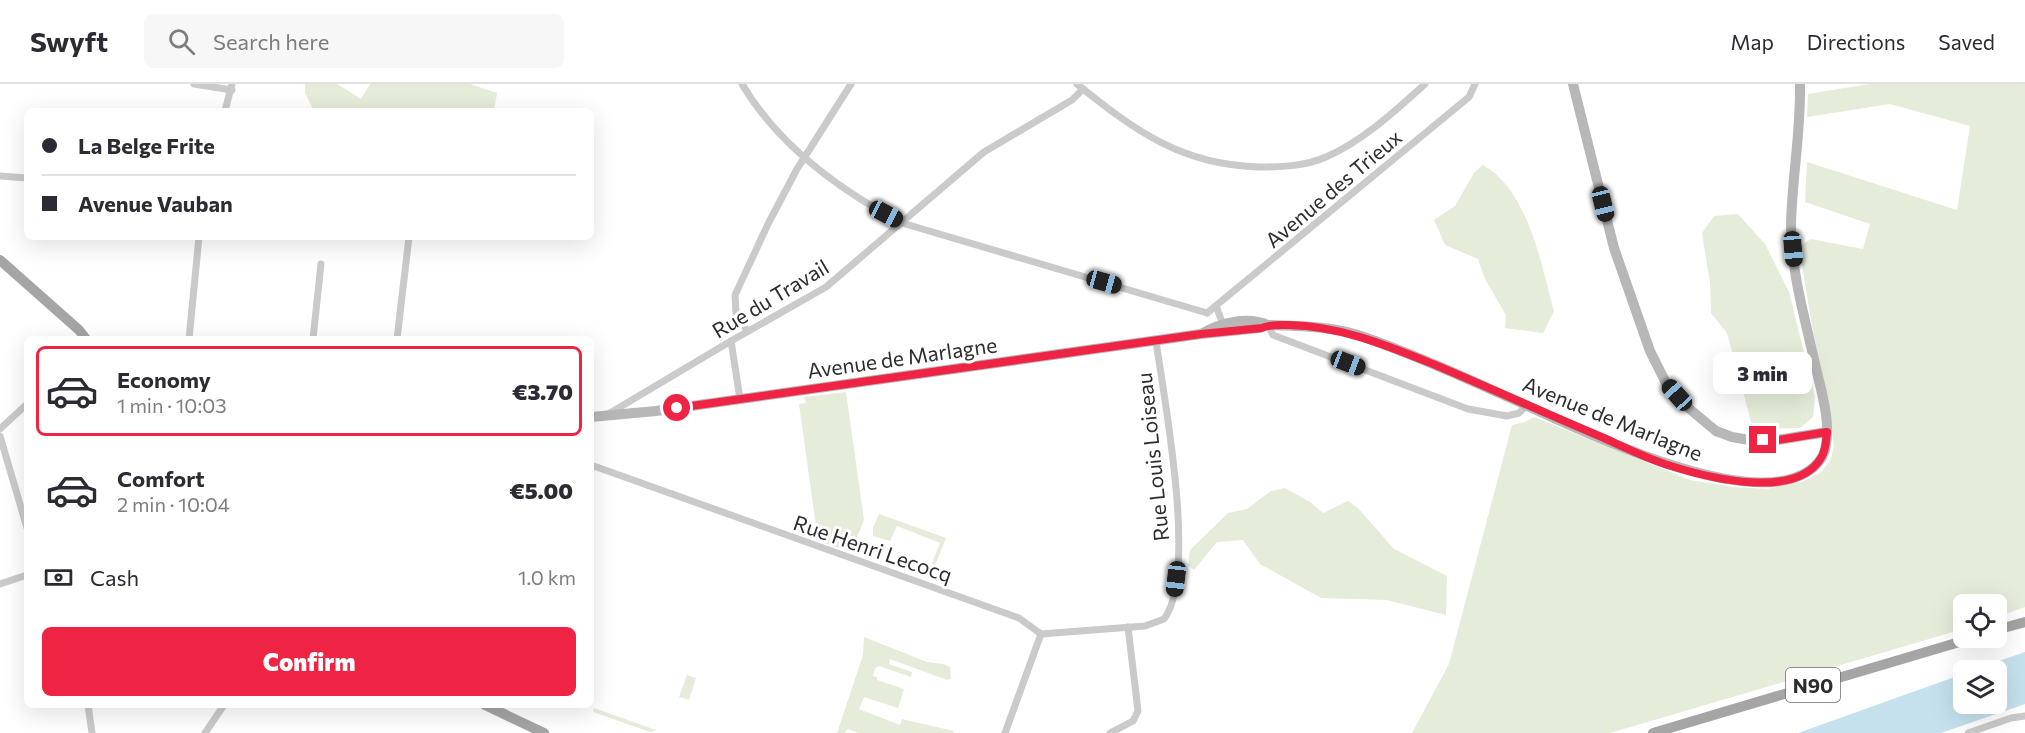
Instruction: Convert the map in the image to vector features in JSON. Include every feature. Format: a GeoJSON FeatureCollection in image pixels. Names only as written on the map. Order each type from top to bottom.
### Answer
{"type":"FeatureCollection","features":[{"type":"Feature","properties":{"kind":"main road"},"geometry":{"type":"LineString","coordinates":[[1573,84],[1614,248],[1650,351],[1668,385],[1686,406],[1716,431],[1732,437],[1749,440],[1778,440],[1827,432]]}},
{"type":"Feature","properties":{"kind":"main road","name":"Avenue de Marlagne"},"geometry":{"type":"LineString","coordinates":[[1212,331],[1230,322],[1261,322],[1268,325],[1316,327],[1360,336],[1451,371],[1668,465],[1736,481],[1776,482],[1804,474],[1822,458],[1827,432],[1825,408],[1795,271],[1791,227],[1800,84]]}},
{"type":"Feature","properties":{"kind":"main road"},"geometry":{"type":"LineString","coordinates":[[0,260],[83,335]]}},
{"type":"Feature","properties":{"kind":"main road","name":"Avenue de Marlagne"},"geometry":{"type":"LineString","coordinates":[[594,417],[656,411],[1156,341],[1212,331],[1262,328],[1268,325]]}},
{"type":"Feature","properties":{"kind":"main road"},"geometry":{"type":"LineString","coordinates":[[2007,627],[2025,622]]}},
{"type":"Feature","properties":{"kind":"main road","name":"N90"},"geometry":{"type":"LineString","coordinates":[[1653,733],[1953,644]]}},
{"type":"Feature","properties":{"kind":"main road"},"geometry":{"type":"LineString","coordinates":[[491,708],[544,733]]}},
{"type":"Feature","properties":{"kind":"street"},"geometry":{"type":"LineString","coordinates":[[194,84],[232,87],[226,108]]}},
{"type":"Feature","properties":{"kind":"street"},"geometry":{"type":"LineString","coordinates":[[742,84],[751,99],[777,130],[805,156],[831,178],[871,206],[902,223],[1207,313],[1212,331]]}},
{"type":"Feature","properties":{"kind":"street"},"geometry":{"type":"LineString","coordinates":[[747,332],[736,312],[735,295],[768,224],[805,156],[851,84]]}},
{"type":"Feature","properties":{"kind":"street"},"geometry":{"type":"LineString","coordinates":[[1080,86],[1140,132],[1173,149],[1200,159],[1245,166],[1274,167],[1310,162],[1352,144],[1425,84]]}},
{"type":"Feature","properties":{"kind":"street","name":"Avenue des Trieux"},"geometry":{"type":"LineString","coordinates":[[1207,313],[1468,97],[1475,84]]}},
{"type":"Feature","properties":{"kind":"street","name":"Rue du Travail"},"geometry":{"type":"LineString","coordinates":[[607,415],[731,340],[826,287],[984,153],[1072,100],[1080,86]]}},
{"type":"Feature","properties":{"kind":"street"},"geometry":{"type":"LineString","coordinates":[[0,176],[24,178]]}},
{"type":"Feature","properties":{"kind":"street"},"geometry":{"type":"LineString","coordinates":[[189,336],[199,240]]}},
{"type":"Feature","properties":{"kind":"street"},"geometry":{"type":"LineString","coordinates":[[397,336],[409,240]]}},
{"type":"Feature","properties":{"kind":"street"},"geometry":{"type":"LineString","coordinates":[[313,336],[321,264]]}},
{"type":"Feature","properties":{"kind":"street"},"geometry":{"type":"LineString","coordinates":[[1216,306],[1222,325]]}},
{"type":"Feature","properties":{"kind":"street"},"geometry":{"type":"LineString","coordinates":[[1268,325],[1273,335],[1468,409],[1507,416],[1519,413],[1527,405]]}},
{"type":"Feature","properties":{"kind":"street"},"geometry":{"type":"LineString","coordinates":[[731,340],[741,399]]}},
{"type":"Feature","properties":{"kind":"street","name":"Rue Louis Loiseau"},"geometry":{"type":"LineString","coordinates":[[1128,627],[1145,626],[1164,619],[1173,601],[1179,542],[1177,502],[1156,341]]}},
{"type":"Feature","properties":{"kind":"street"},"geometry":{"type":"LineString","coordinates":[[0,429],[24,407]]}},
{"type":"Feature","properties":{"kind":"street"},"geometry":{"type":"LineString","coordinates":[[0,436],[24,518]]}},
{"type":"Feature","properties":{"kind":"street","name":"Rue Henri Lecocq"},"geometry":{"type":"LineString","coordinates":[[594,466],[980,603],[1019,618],[1041,634]]}},
{"type":"Feature","properties":{"kind":"street"},"geometry":{"type":"LineString","coordinates":[[0,584],[24,576]]}},
{"type":"Feature","properties":{"kind":"street"},"geometry":{"type":"LineString","coordinates":[[1005,733],[1041,634],[1128,627],[1138,711],[1133,721],[1110,733]]}},
{"type":"Feature","properties":{"kind":"street"},"geometry":{"type":"LineString","coordinates":[[88,708],[92,733]]}},
{"type":"Feature","properties":{"kind":"street"},"geometry":{"type":"LineString","coordinates":[[205,733],[222,708]]}},
{"type":"Feature","properties":{"kind":"street"},"geometry":{"type":"LineString","coordinates":[[1968,733],[2011,718],[2025,716]]}},
{"type":"Feature","properties":{"kind":"green space"},"geometry":{"type":"Polygon","coordinates":[[[305,84],[337,84],[361,99],[370,84],[470,84],[497,93],[494,108],[312,108],[305,93],[305,84]]]}},
{"type":"Feature","properties":{"kind":"green space"},"geometry":{"type":"Polygon","coordinates":[[[1869,84],[2025,84],[2025,607],[2007,613],[2007,594],[1953,594],[1953,632],[1610,733],[1412,733],[1449,664],[1512,425],[1534,417],[1690,480],[1734,487],[1767,489],[1801,482],[1820,473],[1830,461],[1834,447],[1830,411],[1812,326],[1799,247],[1811,239],[1863,249],[1870,224],[1805,202],[1807,162],[1957,210],[1970,126],[1890,104],[1807,117],[1808,94],[1869,84]]]}},
{"type":"Feature","properties":{"kind":"green space"},"geometry":{"type":"Polygon","coordinates":[[[1483,165],[1499,177],[1512,192],[1531,230],[1554,311],[1543,333],[1505,328],[1506,315],[1485,279],[1478,259],[1445,245],[1434,220],[1455,206],[1474,173],[1483,165]]]}},
{"type":"Feature","properties":{"kind":"green space"},"geometry":{"type":"Polygon","coordinates":[[[1738,214],[1765,244],[1789,292],[1815,397],[1813,417],[1800,428],[1753,429],[1727,333],[1711,313],[1710,283],[1702,233],[1714,216],[1738,214]]]}},
{"type":"Feature","properties":{"kind":"green space"},"geometry":{"type":"Polygon","coordinates":[[[846,392],[864,520],[851,552],[818,541],[799,404],[806,403],[804,397],[846,392]]]}},
{"type":"Feature","properties":{"kind":"green space"},"geometry":{"type":"Polygon","coordinates":[[[1285,488],[1310,502],[1323,513],[1348,501],[1358,508],[1394,549],[1447,576],[1446,615],[1387,600],[1321,598],[1260,564],[1243,540],[1217,542],[1194,570],[1188,565],[1190,550],[1228,513],[1247,509],[1271,491],[1285,488]]]}},
{"type":"Feature","properties":{"kind":"green space"},"geometry":{"type":"Polygon","coordinates":[[[879,514],[946,538],[934,568],[932,563],[940,543],[897,526],[890,541],[873,536],[873,528],[879,514]]]}},
{"type":"Feature","properties":{"kind":"green space"},"geometry":{"type":"Polygon","coordinates":[[[864,637],[927,662],[950,667],[951,679],[947,680],[890,659],[889,664],[912,672],[911,677],[879,666],[875,668],[873,676],[877,677],[877,680],[904,689],[898,708],[864,697],[859,709],[900,725],[902,719],[954,731],[953,733],[859,733],[847,729],[845,733],[837,733],[863,655],[864,637]]]}},
{"type":"Feature","properties":{"kind":"green space"},"geometry":{"type":"Polygon","coordinates":[[[687,675],[696,678],[689,700],[679,697],[687,675]]]}},
{"type":"Feature","properties":{"kind":"green space"},"geometry":{"type":"Polygon","coordinates":[[[594,708],[656,730],[650,732],[593,712],[594,708]]]}},
{"type":"Feature","properties":{"kind":"water"},"geometry":{"type":"Polygon","coordinates":[[[2025,652],[2025,704],[2007,710],[2007,660],[2002,660],[2025,652]]]}},
{"type":"Feature","properties":{"kind":"water"},"geometry":{"type":"Polygon","coordinates":[[[1953,678],[1953,714],[1996,714],[1941,733],[1798,733],[1953,678]]]}},
{"type":"Feature","properties":{"kind":"route"},"geometry":{"type":"LineString","coordinates":[[677,408],[1201,334],[1262,328],[1268,325],[1316,327],[1374,340],[1668,465],[1715,477],[1758,482],[1792,479],[1810,470],[1822,458],[1827,432],[1778,440],[1763,440]]}}]}
